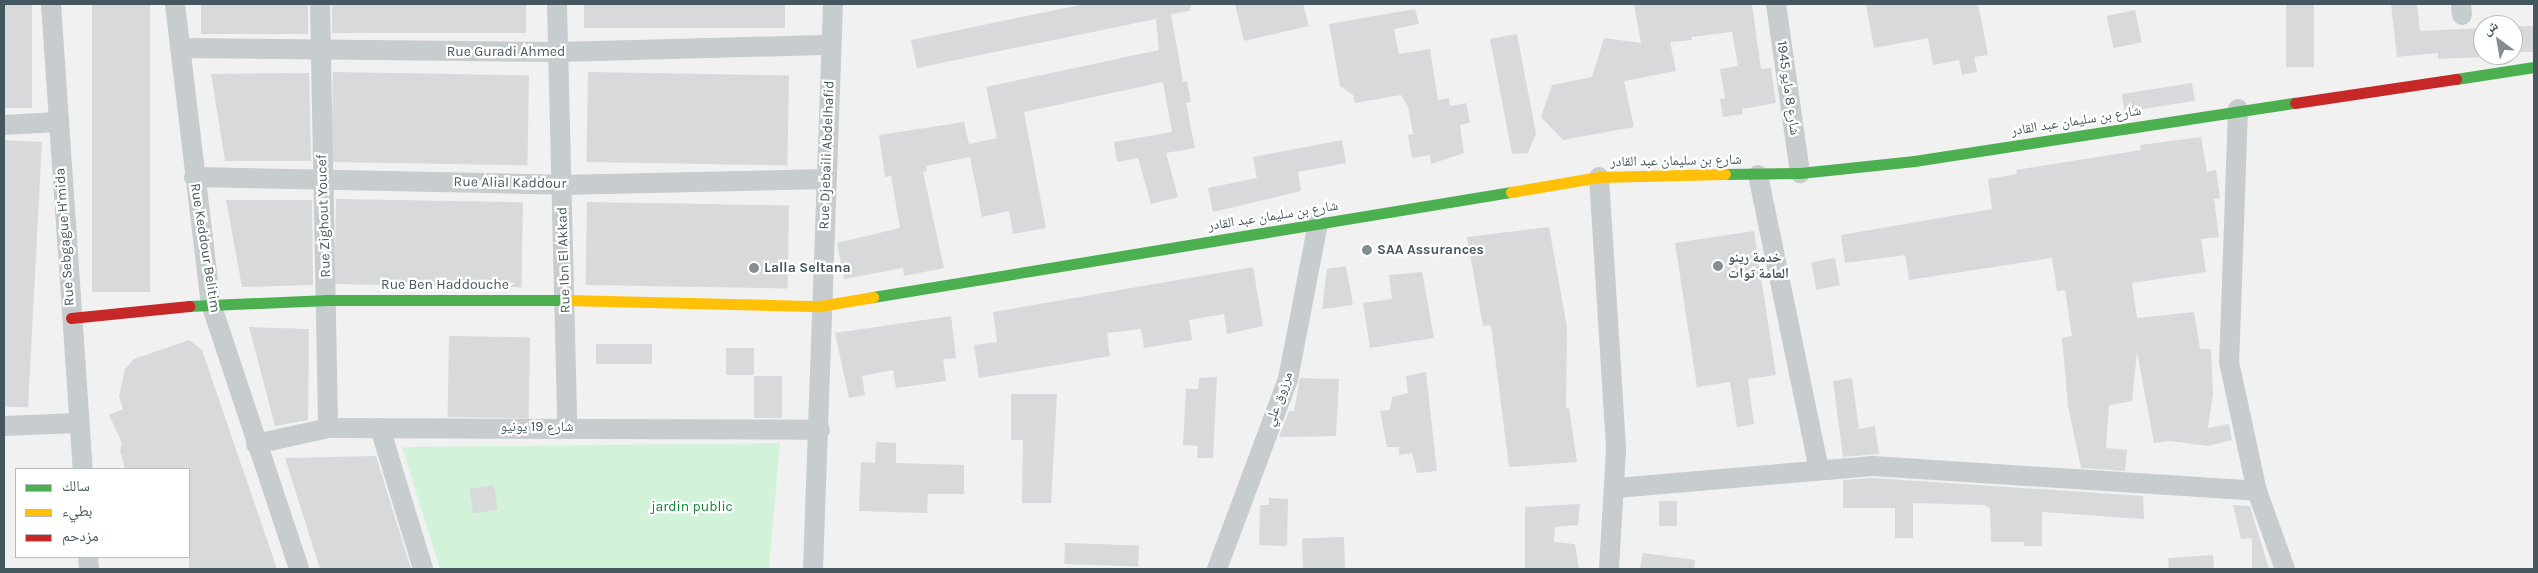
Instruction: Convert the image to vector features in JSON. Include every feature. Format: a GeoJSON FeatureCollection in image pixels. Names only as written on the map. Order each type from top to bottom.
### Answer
{"type":"FeatureCollection","features":[{"type":"Feature","properties":{"kind":"street","name":"Rue Sebgague H'mida"},"geometry":{"type":"LineString","coordinates":[[51,4],[57,122],[78,423],[83,468]]}},
{"type":"Feature","properties":{"kind":"street","name":"Rue Keddour Belitim"},"geometry":{"type":"LineString","coordinates":[[175,4],[194,177],[211,304],[299,569]]}},
{"type":"Feature","properties":{"kind":"street","name":"Rue Zighout Youcef"},"geometry":{"type":"LineString","coordinates":[[320,4],[321,179],[328,300],[328,428]]}},
{"type":"Feature","properties":{"kind":"street","name":"Rue Ibn El Akkad"},"geometry":{"type":"LineString","coordinates":[[556,4],[566,300],[567,427]]}},
{"type":"Feature","properties":{"kind":"street","name":"Rue Djebaili Abdelhafid"},"geometry":{"type":"LineString","coordinates":[[814,569],[820,430],[820,306],[834,4]]}},
{"type":"Feature","properties":{"kind":"street","name":"شارع 8 مايو 1945"},"geometry":{"type":"LineString","coordinates":[[1776,4],[1800,173]]}},
{"type":"Feature","properties":{"kind":"street","name":"Rue Guradi Ahmed"},"geometry":{"type":"LineString","coordinates":[[180,48],[320,51],[558,52],[832,45]]}},
{"type":"Feature","properties":{"kind":"street","name":"شارع بن سليمان عبد القادر"},"geometry":{"type":"LineString","coordinates":[[820,306],[1599,177],[1800,173],[2051,141],[2238,109],[2534,67]]}},
{"type":"Feature","properties":{"kind":"street"},"geometry":{"type":"LineString","coordinates":[[2238,109],[2229,362],[2257,490],[2285,569]]}},
{"type":"Feature","properties":{"kind":"street"},"geometry":{"type":"LineString","coordinates":[[4,125],[57,122]]}},
{"type":"Feature","properties":{"kind":"street"},"geometry":{"type":"LineString","coordinates":[[1758,174],[1819,470]]}},
{"type":"Feature","properties":{"kind":"street","name":"Rue Alial Kaddour"},"geometry":{"type":"LineString","coordinates":[[194,177],[561,185],[826,180]]}},
{"type":"Feature","properties":{"kind":"street"},"geometry":{"type":"LineString","coordinates":[[1599,177],[1616,488],[1608,569]]}},
{"type":"Feature","properties":{"kind":"street","name":"مرزوق علي"},"geometry":{"type":"LineString","coordinates":[[1217,569],[1288,379],[1318,223]]}},
{"type":"Feature","properties":{"kind":"street","name":"Rue Ben Haddouche"},"geometry":{"type":"LineString","coordinates":[[71,318],[211,304],[328,300],[566,300],[820,306]]}},
{"type":"Feature","properties":{"kind":"street"},"geometry":{"type":"LineString","coordinates":[[4,426],[78,423]]}},
{"type":"Feature","properties":{"kind":"street","name":"شارع 19 يونيو"},"geometry":{"type":"LineString","coordinates":[[256,444],[328,428],[567,427],[820,430]]}},
{"type":"Feature","properties":{"kind":"street"},"geometry":{"type":"LineString","coordinates":[[380,428],[423,569]]}},
{"type":"Feature","properties":{"kind":"street"},"geometry":{"type":"LineString","coordinates":[[1616,488],[1819,470],[1923,468],[2257,490]]}},
{"type":"Feature","properties":{"kind":"green space","name":"jardin public"},"geometry":{"type":"Polygon","coordinates":[[[780,443],[769,569],[440,569],[402,447],[780,443]]]}},
{"type":"Feature","properties":{"kind":"building"},"geometry":{"type":"Polygon","coordinates":[[[4,4],[32,4],[32,108],[4,108],[4,4]]]}},
{"type":"Feature","properties":{"kind":"building"},"geometry":{"type":"Polygon","coordinates":[[[92,4],[150,4],[150,292],[92,292],[92,4]]]}},
{"type":"Feature","properties":{"kind":"building"},"geometry":{"type":"Polygon","coordinates":[[[201,4],[308,4],[308,34],[201,34],[201,4]]]}},
{"type":"Feature","properties":{"kind":"building"},"geometry":{"type":"Polygon","coordinates":[[[332,4],[526,4],[526,33],[332,33],[332,4]]]}},
{"type":"Feature","properties":{"kind":"building"},"geometry":{"type":"Polygon","coordinates":[[[584,4],[785,4],[785,28],[584,28],[584,4]]]}},
{"type":"Feature","properties":{"kind":"building"},"geometry":{"type":"Polygon","coordinates":[[[1084,4],[1192,4],[1189,11],[1171,14],[1183,82],[1187,81],[1191,102],[1186,103],[1195,148],[1166,153],[1178,197],[1151,204],[1138,158],[1117,162],[1114,142],[1172,132],[1163,82],[1024,112],[1046,228],[1013,234],[1009,211],[982,217],[970,157],[926,166],[927,171],[923,172],[944,268],[904,276],[903,268],[844,279],[837,243],[900,228],[891,176],[885,177],[879,135],[964,122],[969,144],[997,138],[986,87],[1159,50],[1156,19],[917,68],[911,40],[1084,4]]]}},
{"type":"Feature","properties":{"kind":"building"},"geometry":{"type":"Polygon","coordinates":[[[1235,4],[1303,4],[1309,26],[1244,41],[1235,4]]]}},
{"type":"Feature","properties":{"kind":"building"},"geometry":{"type":"Polygon","coordinates":[[[1634,4],[1752,4],[1761,69],[1771,68],[1776,103],[1742,109],[1743,114],[1723,117],[1720,99],[1725,98],[1720,69],[1738,66],[1732,32],[1691,37],[1692,40],[1670,42],[1676,71],[1624,81],[1634,127],[1563,140],[1541,117],[1552,85],[1592,77],[1604,38],[1641,43],[1634,4]]]}},
{"type":"Feature","properties":{"kind":"building"},"geometry":{"type":"Polygon","coordinates":[[[1866,4],[1978,4],[1988,55],[1974,57],[1977,72],[1962,75],[1959,60],[1933,65],[1928,38],[1874,48],[1866,4]]]}},
{"type":"Feature","properties":{"kind":"building"},"geometry":{"type":"Polygon","coordinates":[[[2286,4],[2314,4],[2314,67],[2286,67],[2286,4]]]}},
{"type":"Feature","properties":{"kind":"building"},"geometry":{"type":"Polygon","coordinates":[[[2391,4],[2417,4],[2420,31],[2473,28],[2473,57],[2438,59],[2438,53],[2397,57],[2391,4]]]}},
{"type":"Feature","properties":{"kind":"building"},"geometry":{"type":"Polygon","coordinates":[[[1415,9],[1419,24],[1394,29],[1399,54],[1430,49],[1438,100],[1449,98],[1450,106],[1466,103],[1470,123],[1460,125],[1464,153],[1431,164],[1430,155],[1412,158],[1408,135],[1413,134],[1408,107],[1401,95],[1355,103],[1353,95],[1340,86],[1329,24],[1415,9]]]}},
{"type":"Feature","properties":{"kind":"building"},"geometry":{"type":"Polygon","coordinates":[[[2135,10],[2142,42],[2113,48],[2107,16],[2135,10]]]}},
{"type":"Feature","properties":{"kind":"building"},"geometry":{"type":"Polygon","coordinates":[[[2523,26],[2534,26],[2534,52],[2523,52],[2523,26]]]}},
{"type":"Feature","properties":{"kind":"building"},"geometry":{"type":"Polygon","coordinates":[[[1517,34],[1536,134],[1528,153],[1512,154],[1490,39],[1517,34]]]}},
{"type":"Feature","properties":{"kind":"building"},"geometry":{"type":"Polygon","coordinates":[[[333,72],[529,75],[527,165],[331,162],[333,72]]]}},
{"type":"Feature","properties":{"kind":"building"},"geometry":{"type":"Polygon","coordinates":[[[588,72],[789,76],[787,165],[586,162],[588,72]]]}},
{"type":"Feature","properties":{"kind":"building"},"geometry":{"type":"Polygon","coordinates":[[[309,73],[311,161],[225,161],[211,74],[309,73]]]}},
{"type":"Feature","properties":{"kind":"building"},"geometry":{"type":"Polygon","coordinates":[[[2192,83],[2195,101],[2125,112],[2122,94],[2192,83]]]}},
{"type":"Feature","properties":{"kind":"building"},"geometry":{"type":"Polygon","coordinates":[[[2201,137],[2207,172],[2216,170],[2220,198],[2214,199],[2219,237],[2201,239],[2206,272],[2132,283],[2137,318],[2194,312],[2200,349],[2211,349],[2213,394],[2208,428],[2229,424],[2232,440],[2208,446],[2170,441],[2154,443],[2137,352],[2132,401],[2109,405],[2106,448],[2127,450],[2125,471],[2081,468],[2068,406],[2062,338],[2072,336],[2065,290],[2057,291],[2052,258],[1909,280],[1905,255],[1845,263],[1841,235],[1992,209],[1988,179],[2017,174],[2016,170],[2141,150],[2140,145],[2201,137]]]}},
{"type":"Feature","properties":{"kind":"building"},"geometry":{"type":"Polygon","coordinates":[[[4,140],[42,142],[28,408],[4,406],[4,140]]]}},
{"type":"Feature","properties":{"kind":"building"},"geometry":{"type":"Polygon","coordinates":[[[1342,140],[1346,163],[1298,172],[1301,191],[1213,212],[1208,188],[1257,178],[1253,157],[1342,140]]]}},
{"type":"Feature","properties":{"kind":"building"},"geometry":{"type":"Polygon","coordinates":[[[336,199],[523,202],[521,287],[335,284],[336,199]]]}},
{"type":"Feature","properties":{"kind":"building"},"geometry":{"type":"Polygon","coordinates":[[[226,200],[312,200],[313,285],[242,287],[226,200]]]}},
{"type":"Feature","properties":{"kind":"building"},"geometry":{"type":"Polygon","coordinates":[[[587,202],[789,206],[788,289],[586,285],[587,202]]]}},
{"type":"Feature","properties":{"kind":"building"},"geometry":{"type":"Polygon","coordinates":[[[1549,227],[1567,327],[1566,408],[1569,408],[1577,462],[1509,467],[1491,325],[1483,326],[1467,237],[1549,227]]]}},
{"type":"Feature","properties":{"kind":"building"},"geometry":{"type":"Polygon","coordinates":[[[1754,231],[1776,375],[1748,379],[1754,424],[1737,427],[1730,382],[1697,387],[1675,243],[1754,231]]]}},
{"type":"Feature","properties":{"kind":"building"},"geometry":{"type":"Polygon","coordinates":[[[1835,258],[1840,286],[1816,290],[1811,262],[1835,258]]]}},
{"type":"Feature","properties":{"kind":"building"},"geometry":{"type":"Polygon","coordinates":[[[1346,266],[1353,305],[1322,309],[1327,269],[1346,266]]]}},
{"type":"Feature","properties":{"kind":"building"},"geometry":{"type":"Polygon","coordinates":[[[1253,267],[1263,326],[1227,334],[1224,314],[1189,320],[1192,340],[1144,348],[1141,329],[1107,333],[1110,356],[979,378],[974,345],[997,342],[993,312],[1253,267]]]}},
{"type":"Feature","properties":{"kind":"building"},"geometry":{"type":"Polygon","coordinates":[[[1422,272],[1434,338],[1370,348],[1363,303],[1392,299],[1389,275],[1422,272]]]}},
{"type":"Feature","properties":{"kind":"building"},"geometry":{"type":"Polygon","coordinates":[[[951,316],[956,358],[943,359],[946,381],[896,388],[893,370],[862,376],[865,395],[849,398],[835,333],[951,316]]]}},
{"type":"Feature","properties":{"kind":"building"},"geometry":{"type":"Polygon","coordinates":[[[249,327],[309,329],[308,420],[275,426],[249,327]]]}},
{"type":"Feature","properties":{"kind":"building"},"geometry":{"type":"Polygon","coordinates":[[[449,336],[530,337],[529,418],[448,417],[449,336]]]}},
{"type":"Feature","properties":{"kind":"building"},"geometry":{"type":"Polygon","coordinates":[[[189,340],[202,350],[277,569],[189,568],[190,468],[125,468],[120,451],[122,443],[109,415],[123,409],[119,396],[125,369],[134,359],[189,340]]]}},
{"type":"Feature","properties":{"kind":"building"},"geometry":{"type":"Polygon","coordinates":[[[596,344],[652,344],[652,364],[596,364],[596,344]]]}},
{"type":"Feature","properties":{"kind":"building"},"geometry":{"type":"Polygon","coordinates":[[[726,348],[754,348],[754,375],[726,375],[726,348]]]}},
{"type":"Feature","properties":{"kind":"building"},"geometry":{"type":"Polygon","coordinates":[[[1426,372],[1437,471],[1417,473],[1412,453],[1399,455],[1399,447],[1387,447],[1380,411],[1390,410],[1392,397],[1408,393],[1406,376],[1426,372]]]}},
{"type":"Feature","properties":{"kind":"building"},"geometry":{"type":"Polygon","coordinates":[[[754,376],[782,376],[782,418],[754,418],[754,376]]]}},
{"type":"Feature","properties":{"kind":"building"},"geometry":{"type":"Polygon","coordinates":[[[1217,377],[1213,458],[1197,458],[1198,446],[1183,445],[1186,389],[1198,389],[1199,378],[1217,377]]]}},
{"type":"Feature","properties":{"kind":"building"},"geometry":{"type":"Polygon","coordinates":[[[1300,378],[1339,379],[1336,436],[1279,437],[1289,411],[1294,411],[1300,378]]]}},
{"type":"Feature","properties":{"kind":"building"},"geometry":{"type":"Polygon","coordinates":[[[1852,378],[1859,429],[1875,426],[1879,454],[1843,457],[1833,381],[1852,378]]]}},
{"type":"Feature","properties":{"kind":"building"},"geometry":{"type":"Polygon","coordinates":[[[1011,394],[1057,394],[1051,503],[1022,503],[1023,440],[1011,440],[1011,394]]]}},
{"type":"Feature","properties":{"kind":"building"},"geometry":{"type":"Polygon","coordinates":[[[876,442],[896,443],[896,463],[964,465],[964,494],[928,494],[927,513],[859,511],[861,462],[875,463],[876,442]]]}},
{"type":"Feature","properties":{"kind":"building"},"geometry":{"type":"Polygon","coordinates":[[[376,456],[411,569],[320,569],[285,458],[376,456]]]}},
{"type":"Feature","properties":{"kind":"building"},"geometry":{"type":"Polygon","coordinates":[[[1873,478],[2143,496],[2144,519],[2042,512],[2042,546],[2024,546],[2024,542],[1991,542],[1990,508],[1984,505],[1913,503],[1913,538],[1895,538],[1895,508],[1843,508],[1843,480],[1873,478]]]}},
{"type":"Feature","properties":{"kind":"building"},"geometry":{"type":"Polygon","coordinates":[[[494,485],[498,510],[473,514],[469,489],[494,485]]]}},
{"type":"Feature","properties":{"kind":"building"},"geometry":{"type":"Polygon","coordinates":[[[1269,498],[1288,499],[1287,546],[1259,545],[1260,505],[1269,505],[1269,498]]]}},
{"type":"Feature","properties":{"kind":"building"},"geometry":{"type":"Polygon","coordinates":[[[1659,501],[1677,501],[1677,526],[1659,526],[1659,501]]]}},
{"type":"Feature","properties":{"kind":"building"},"geometry":{"type":"Polygon","coordinates":[[[1580,504],[1578,525],[1555,527],[1554,542],[1575,544],[1579,568],[1525,569],[1525,507],[1580,504]]]}},
{"type":"Feature","properties":{"kind":"building"},"geometry":{"type":"Polygon","coordinates":[[[2233,505],[2250,506],[2269,569],[2252,569],[2252,538],[2241,539],[2233,505]]]}},
{"type":"Feature","properties":{"kind":"building"},"geometry":{"type":"Polygon","coordinates":[[[1344,537],[1345,569],[1303,569],[1302,538],[1344,537]]]}},
{"type":"Feature","properties":{"kind":"building"},"geometry":{"type":"Polygon","coordinates":[[[1065,543],[1139,546],[1138,567],[1064,564],[1065,543]]]}},
{"type":"Feature","properties":{"kind":"building"},"geometry":{"type":"Polygon","coordinates":[[[1643,553],[1695,560],[1694,569],[1640,569],[1643,553]]]}},
{"type":"Feature","properties":{"kind":"building"},"geometry":{"type":"Polygon","coordinates":[[[2213,555],[2214,569],[2169,569],[2168,558],[2213,555]]]}},
{"type":"Feature","properties":{"kind":"traffic: fast"},"geometry":{"type":"LineString","coordinates":[[2456,79],[2534,67]]}},
{"type":"Feature","properties":{"kind":"traffic: fast"},"geometry":{"type":"LineString","coordinates":[[1725,174],[1800,173],[1914,161],[2295,103]]}},
{"type":"Feature","properties":{"kind":"traffic: fast"},"geometry":{"type":"LineString","coordinates":[[873,297],[1511,192]]}},
{"type":"Feature","properties":{"kind":"traffic: fast"},"geometry":{"type":"LineString","coordinates":[[189,306],[328,300],[566,300]]}},
{"type":"Feature","properties":{"kind":"traffic: slow"},"geometry":{"type":"LineString","coordinates":[[1511,192],[1599,177],[1725,174]]}},
{"type":"Feature","properties":{"kind":"traffic: slow"},"geometry":{"type":"LineString","coordinates":[[566,300],[820,306],[873,297]]}},
{"type":"Feature","properties":{"kind":"traffic: jam"},"geometry":{"type":"LineString","coordinates":[[2295,103],[2456,79]]}},
{"type":"Feature","properties":{"kind":"traffic: jam"},"geometry":{"type":"LineString","coordinates":[[71,318],[189,306]]}},
{"type":"Feature","properties":{"kind":"place","name":"SAA Assurances"},"geometry":{"type":"Point","coordinates":[1367,250]}},
{"type":"Feature","properties":{"kind":"place","name":"خدمة رينو العامة توات"},"geometry":{"type":"Point","coordinates":[1718,266]}},
{"type":"Feature","properties":{"kind":"place","name":"Lalla Seltana"},"geometry":{"type":"Point","coordinates":[754,268]}}]}
